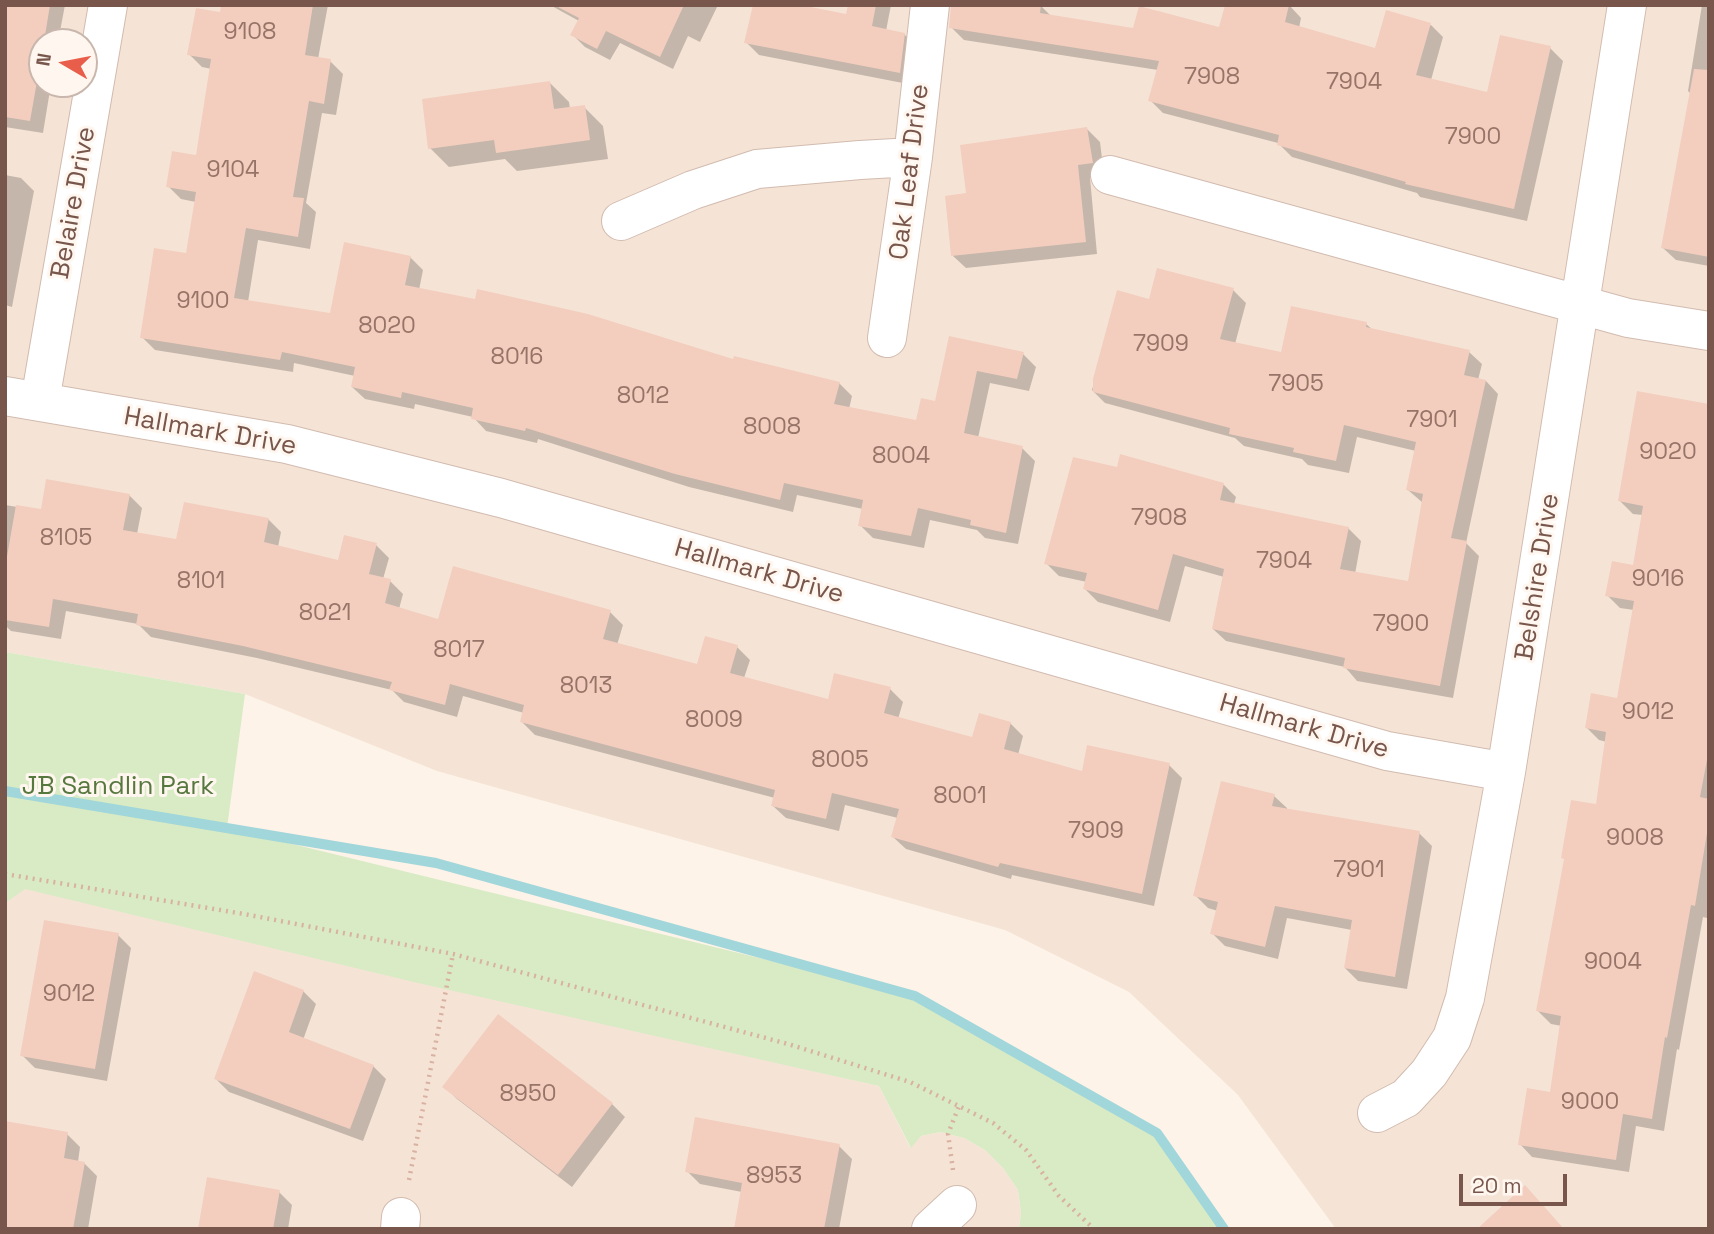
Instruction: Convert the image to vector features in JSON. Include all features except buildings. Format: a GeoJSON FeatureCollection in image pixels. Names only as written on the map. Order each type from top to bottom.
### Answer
{"type":"FeatureCollection","features":[{"type":"Feature","properties":{"kind":"street","name":"Belaire Drive"},"geometry":{"type":"LineString","coordinates":[[23,399],[108,5]]}},
{"type":"Feature","properties":{"kind":"street","name":"Oak Leaf Drive"},"geometry":{"type":"LineString","coordinates":[[887,338],[913,158],[930,5]]}},
{"type":"Feature","properties":{"kind":"street","name":"Belshire Drive"},"geometry":{"type":"LineString","coordinates":[[1377,1113],[1406,1098],[1429,1073],[1452,1038],[1465,998],[1506,772],[1627,5]]}},
{"type":"Feature","properties":{"kind":"street"},"geometry":{"type":"LineString","coordinates":[[621,221],[693,190],[757,169],[913,158]]}},
{"type":"Feature","properties":{"kind":"street"},"geometry":{"type":"LineString","coordinates":[[1110,175],[1628,318],[1709,331]]}},
{"type":"Feature","properties":{"kind":"street","name":"Hallmark Drive"},"geometry":{"type":"LineString","coordinates":[[23,399],[287,444],[501,498],[1387,751],[1506,772]]}},
{"type":"Feature","properties":{"kind":"path"},"geometry":{"type":"LineString","coordinates":[[5,874],[244,914],[453,954],[788,1044],[910,1082],[993,1123],[1026,1150],[1059,1196],[1094,1229]]}},
{"type":"Feature","properties":{"kind":"path"},"geometry":{"type":"LineString","coordinates":[[400,1223],[453,954]]}},
{"type":"Feature","properties":{"kind":"path"},"geometry":{"type":"LineString","coordinates":[[944,1217],[948,1134],[959,1106]]}},
{"type":"Feature","properties":{"kind":"shaded area"},"geometry":{"type":"Polygon","coordinates":[[[5,5],[1709,5],[1709,1229],[1336,1229],[1238,1095],[1129,992],[1005,930],[437,771],[245,694],[5,652],[5,5]]]}},
{"type":"Feature","properties":{"kind":"shaded area"},"geometry":{"type":"Polygon","coordinates":[[[24,887],[879,1086],[910,1147],[921,1136],[940,1132],[964,1138],[985,1150],[1003,1168],[1018,1190],[1021,1213],[1019,1229],[5,1229],[5,901],[24,887]]]}},
{"type":"Feature","properties":{"kind":"green space","name":"JB Sandlin Park"},"geometry":{"type":"Polygon","coordinates":[[[5,652],[245,694],[227,828],[915,996],[1157,1133],[1225,1229],[1019,1229],[1021,1213],[1018,1190],[1003,1168],[985,1150],[964,1138],[940,1132],[921,1136],[911,1148],[879,1086],[418,983],[25,889],[5,903],[5,652]]]}},
{"type":"Feature","properties":{"kind":"waterway"},"geometry":{"type":"LineString","coordinates":[[5,791],[436,863],[915,996],[1157,1133],[1224,1229]]}}]}
